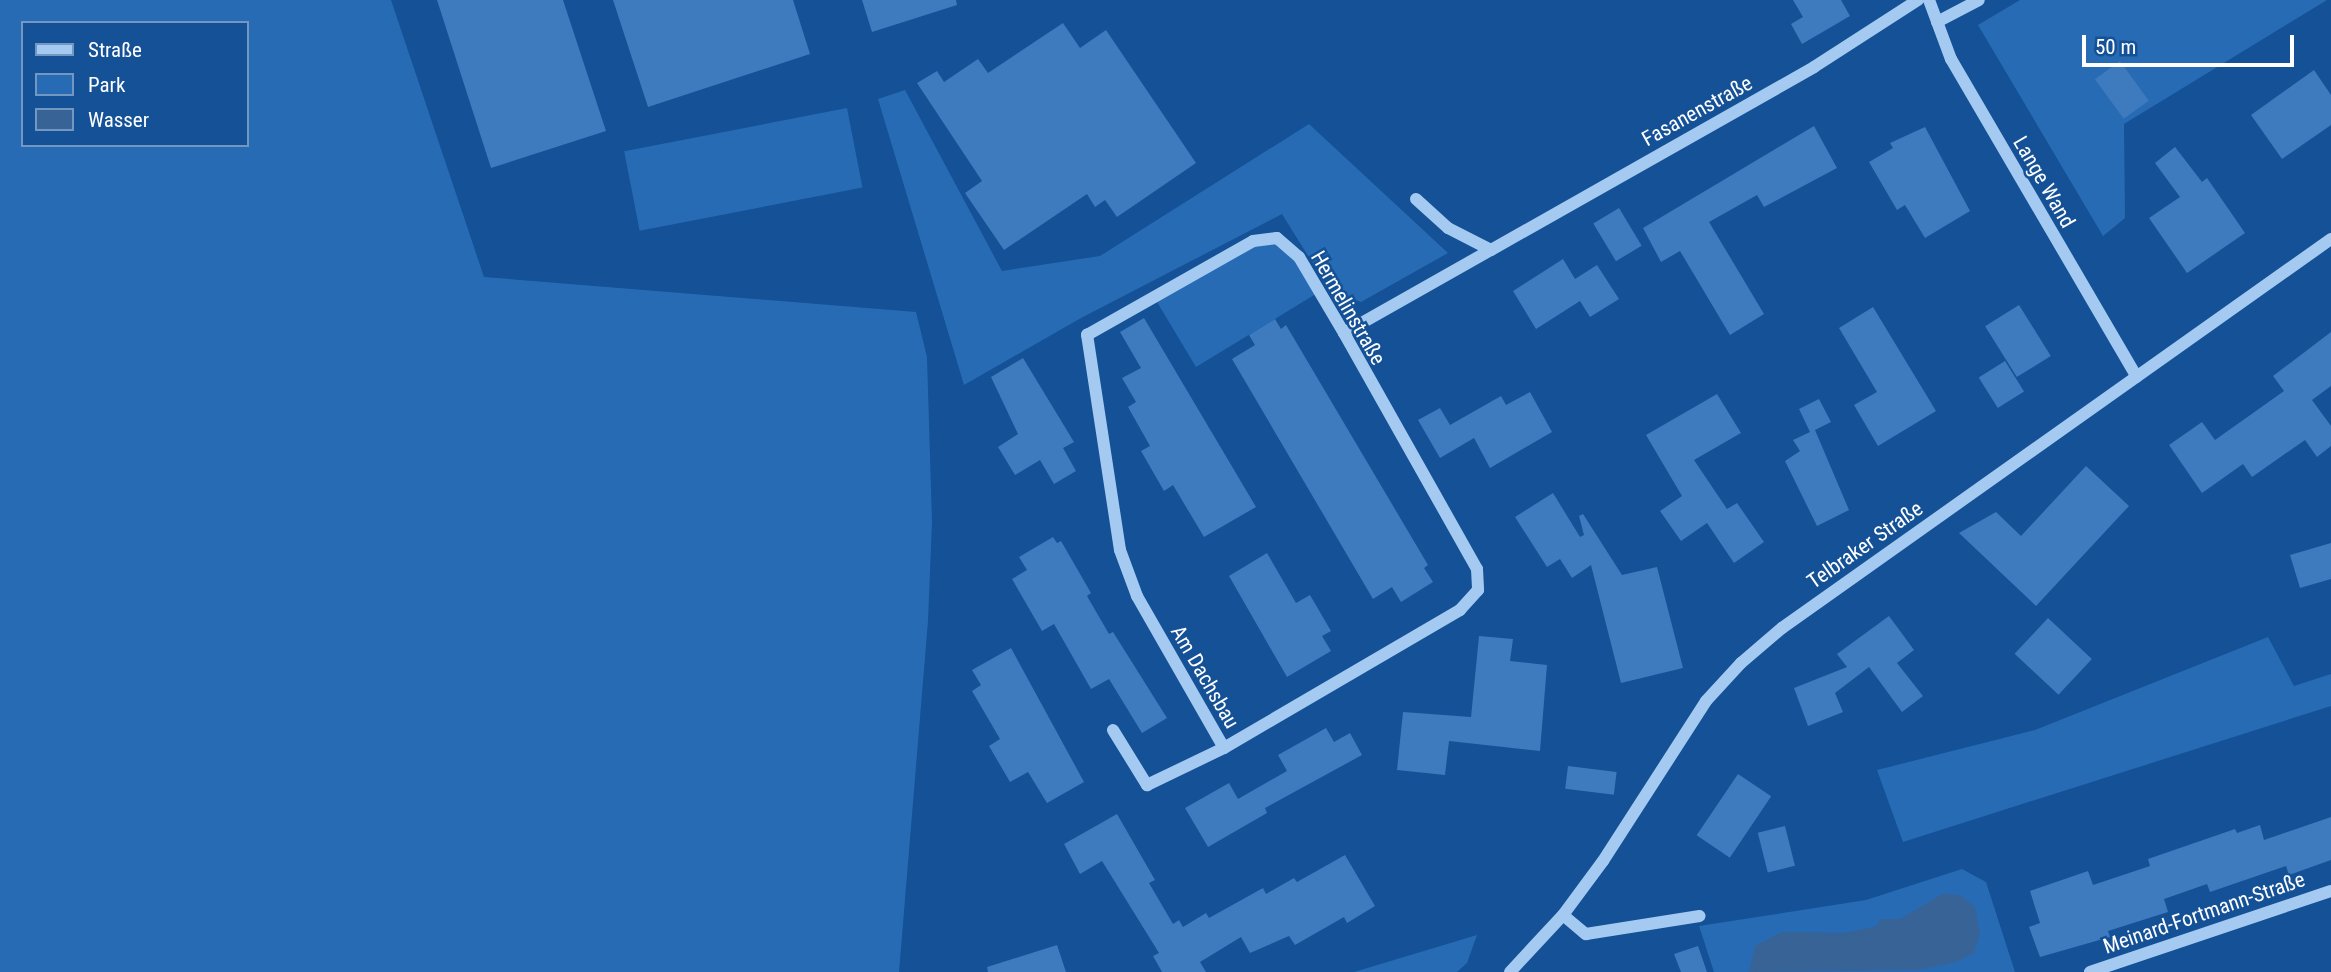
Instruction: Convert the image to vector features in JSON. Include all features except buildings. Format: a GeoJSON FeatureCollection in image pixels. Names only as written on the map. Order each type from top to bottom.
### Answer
{"type":"FeatureCollection","features":[{"type":"Feature","properties":{"kind":"street","name":"Fasanenstraße"},"geometry":{"type":"LineString","coordinates":[[1344,333],[1814,67],[1918,0]]}},
{"type":"Feature","properties":{"kind":"street","name":"Lange Wand"},"geometry":{"type":"LineString","coordinates":[[1929,0],[1951,60],[2137,377]]}},
{"type":"Feature","properties":{"kind":"street"},"geometry":{"type":"LineString","coordinates":[[1937,22],[1979,0]]}},
{"type":"Feature","properties":{"kind":"street"},"geometry":{"type":"LineString","coordinates":[[1416,198],[1448,228],[1491,250]]}},
{"type":"Feature","properties":{"kind":"street","name":"Hermelinstraße"},"geometry":{"type":"LineString","coordinates":[[1087,335],[1253,241],[1277,238],[1299,257],[1344,333],[1476,569],[1478,590]]}},
{"type":"Feature","properties":{"kind":"street","name":"Telbraker Straße"},"geometry":{"type":"LineString","coordinates":[[1510,972],[1563,915],[1603,861],[1706,701],[1741,663],[1782,628],[2331,239]]}},
{"type":"Feature","properties":{"kind":"street","name":"Am Dachsbau"},"geometry":{"type":"LineString","coordinates":[[1087,335],[1120,550],[1137,596],[1224,748],[1460,610],[1478,590]]}},
{"type":"Feature","properties":{"kind":"street"},"geometry":{"type":"LineString","coordinates":[[1113,730],[1147,785],[1224,748]]}},
{"type":"Feature","properties":{"kind":"street","name":"Meinard-Fortmann-Straße"},"geometry":{"type":"LineString","coordinates":[[2090,972],[2331,891]]}},
{"type":"Feature","properties":{"kind":"street"},"geometry":{"type":"LineString","coordinates":[[1563,915],[1586,934],[1700,916]]}},
{"type":"Feature","properties":{"kind":"green space"},"geometry":{"type":"Polygon","coordinates":[[[0,0],[391,0],[484,277],[916,312],[927,357],[932,522],[928,621],[899,972],[0,972],[0,0]]]}},
{"type":"Feature","properties":{"kind":"green space"},"geometry":{"type":"Polygon","coordinates":[[[2020,0],[2327,0],[2124,124],[2125,218],[2103,236],[1978,25],[2020,0]]]}},
{"type":"Feature","properties":{"kind":"green space"},"geometry":{"type":"Polygon","coordinates":[[[905,90],[1002,271],[1100,256],[1309,124],[1448,253],[1361,302],[1330,291],[1282,214],[1081,318],[964,385],[878,99],[905,90]]]}},
{"type":"Feature","properties":{"kind":"green space"},"geometry":{"type":"Polygon","coordinates":[[[847,108],[862,188],[640,231],[624,151],[847,108]]]}},
{"type":"Feature","properties":{"kind":"green space"},"geometry":{"type":"Polygon","coordinates":[[[1277,238],[1319,292],[1196,367],[1154,297],[1253,241],[1277,238]]]}},
{"type":"Feature","properties":{"kind":"green space"},"geometry":{"type":"Polygon","coordinates":[[[2268,637],[2294,686],[2331,674],[2331,706],[1903,842],[1877,770],[2035,730],[2268,637]]]}},
{"type":"Feature","properties":{"kind":"green space"},"geometry":{"type":"Polygon","coordinates":[[[1962,869],[1986,882],[2015,972],[1714,972],[1699,926],[1866,900],[1962,869]]]}},
{"type":"Feature","properties":{"kind":"green space"},"geometry":{"type":"Polygon","coordinates":[[[1477,935],[1467,963],[1457,972],[1354,972],[1477,935]]]}},
{"type":"Feature","properties":{"kind":"water"},"geometry":{"type":"Polygon","coordinates":[[[1942,894],[1960,895],[1975,907],[1980,933],[1974,953],[1956,962],[1918,970],[1749,972],[1755,946],[1782,932],[1846,933],[1877,926],[1880,919],[1900,919],[1942,894]]]}}]}
